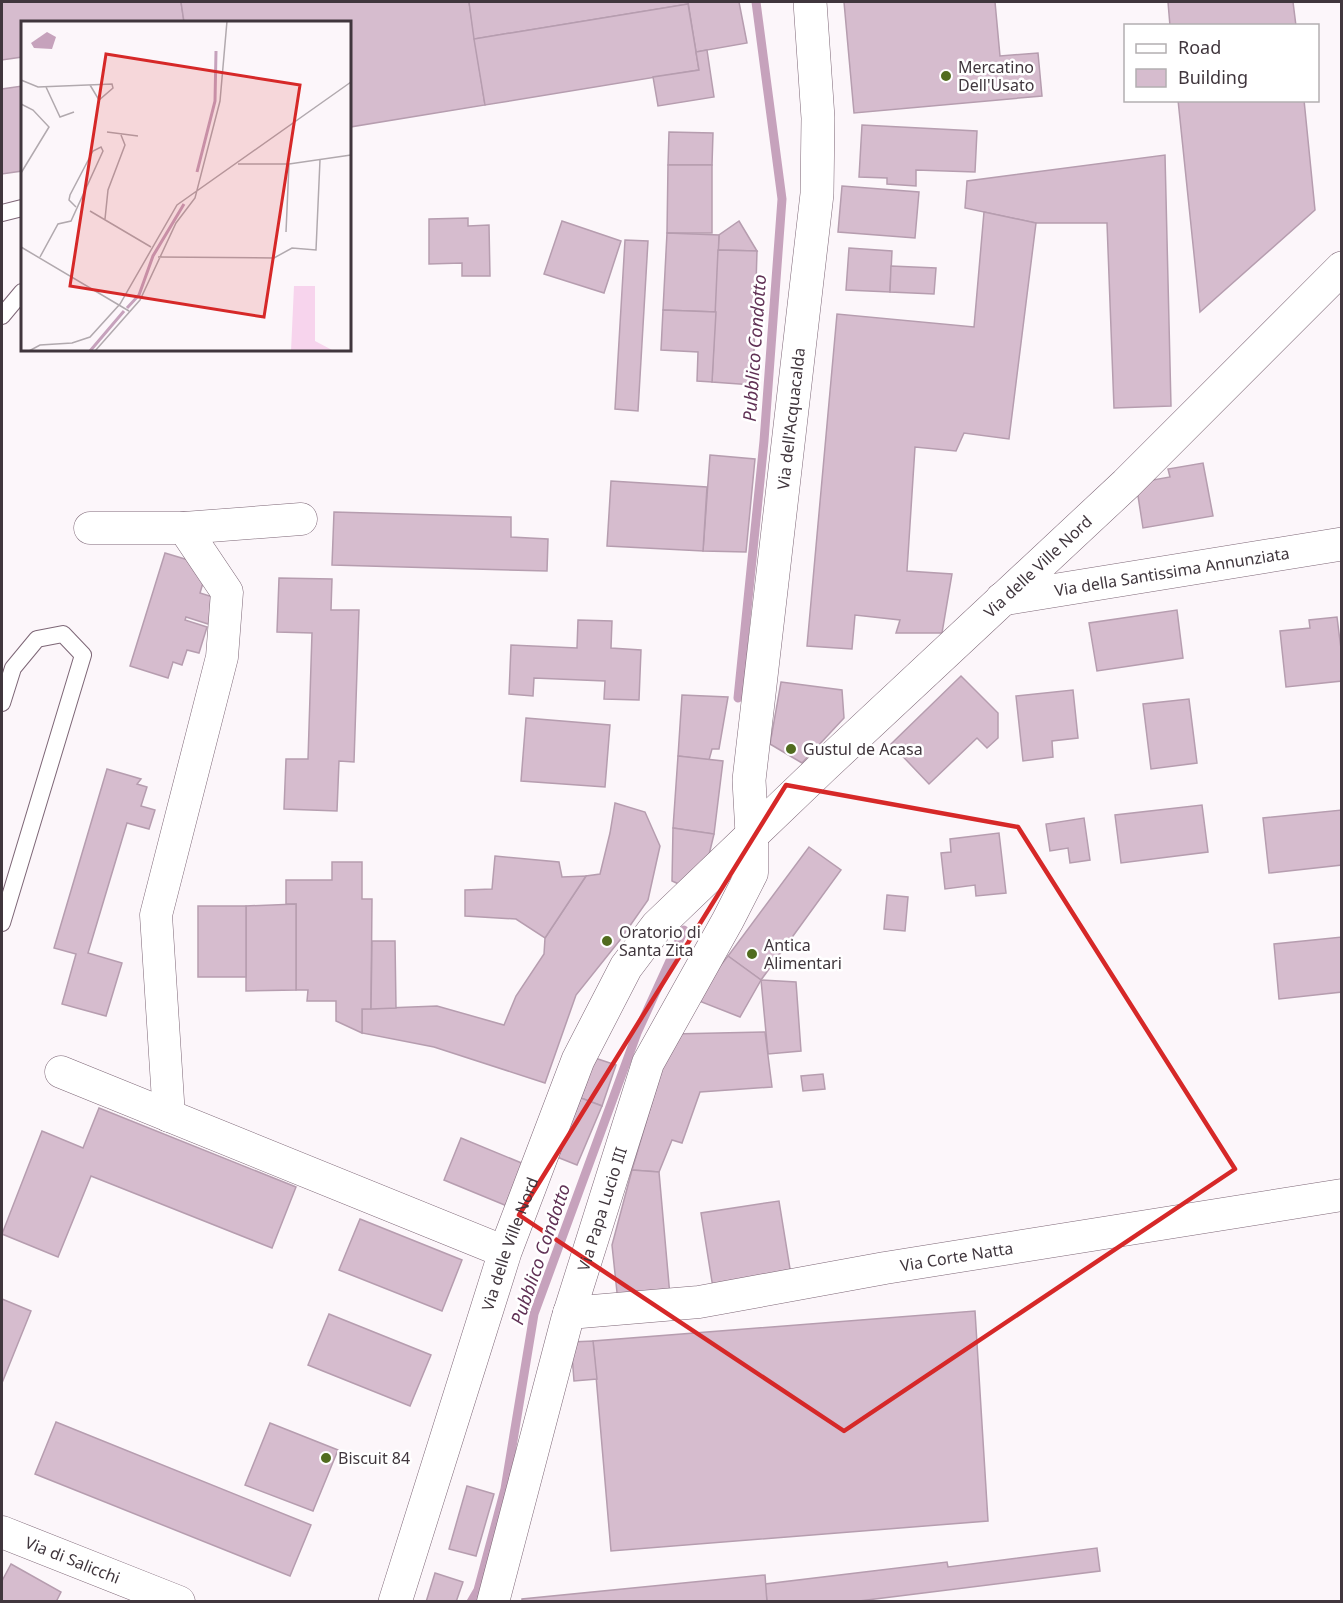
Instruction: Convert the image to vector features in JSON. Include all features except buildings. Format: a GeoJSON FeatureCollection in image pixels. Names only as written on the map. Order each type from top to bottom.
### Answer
{"type":"FeatureCollection","features":[{"type":"Feature","properties":{"kind":"street","name":"Via dell'Acquacalda"},"geometry":{"type":"LineString","coordinates":[[752,834],[748,780],[816,194],[818,118],[810,2]]}},
{"type":"Feature","properties":{"kind":"street","name":"Via delle Ville Nord"},"geometry":{"type":"LineString","coordinates":[[395,1602],[505,1252],[578,1060],[626,967],[657,926],[1126,484],[1341,268]]}},
{"type":"Feature","properties":{"kind":"street"},"geometry":{"type":"LineString","coordinates":[[90,528],[184,528],[301,519]]}},
{"type":"Feature","properties":{"kind":"street"},"geometry":{"type":"LineString","coordinates":[[169,1116],[156,915],[222,657],[227,592],[184,528]]}},
{"type":"Feature","properties":{"kind":"street","name":"Via della Santissima Annunziata"},"geometry":{"type":"LineString","coordinates":[[1002,599],[1341,544]]}},
{"type":"Feature","properties":{"kind":"street","name":"Via Papa Lucio III"},"geometry":{"type":"LineString","coordinates":[[493,1602],[569,1313],[648,1063],[752,873],[752,834]]}},
{"type":"Feature","properties":{"kind":"street"},"geometry":{"type":"LineString","coordinates":[[61,1072],[505,1252]]}},
{"type":"Feature","properties":{"kind":"street","name":"Via Corte Natta"},"geometry":{"type":"LineString","coordinates":[[569,1313],[699,1302],[885,1268],[1341,1195]]}},
{"type":"Feature","properties":{"kind":"street","name":"Via di Salicchi"},"geometry":{"type":"LineString","coordinates":[[2,1532],[179,1602]]}},
{"type":"Feature","properties":{"kind":"lane"},"geometry":{"type":"LineString","coordinates":[[2,213],[21,208]]}},
{"type":"Feature","properties":{"kind":"lane"},"geometry":{"type":"LineString","coordinates":[[2,316],[21,293]]}},
{"type":"Feature","properties":{"kind":"lane"},"geometry":{"type":"LineString","coordinates":[[2,703],[13,668],[37,639],[63,634],[83,655],[2,923]]}},
{"type":"Feature","properties":{"kind":"highlighted area"},"geometry":{"type":"Polygon","coordinates":[[[786,785],[1018,827],[1235,1169],[844,1431],[519,1215],[786,785]]]}},
{"type":"Feature","properties":{"kind":"waterway","name":"Pubblico Condotto"},"geometry":{"type":"LineString","coordinates":[[738,698],[764,441],[782,199],[756,2]]}},
{"type":"Feature","properties":{"kind":"waterway","name":"Pubblico Condotto"},"geometry":{"type":"LineString","coordinates":[[471,1602],[478,1590],[505,1489],[534,1314],[637,1033],[684,930]]}},
{"type":"Feature","properties":{"kind":"place","name":"Mercatino Dell'Usato"},"geometry":{"type":"Point","coordinates":[946,76]}},
{"type":"Feature","properties":{"kind":"place","name":"Gustul de Acasa"},"geometry":{"type":"Point","coordinates":[791,749]}},
{"type":"Feature","properties":{"kind":"place","name":"Oratorio di Santa Zita"},"geometry":{"type":"Point","coordinates":[607,941]}},
{"type":"Feature","properties":{"kind":"place","name":"Antica Alimentari"},"geometry":{"type":"Point","coordinates":[752,954]}},
{"type":"Feature","properties":{"kind":"place","name":"Biscuit 84"},"geometry":{"type":"Point","coordinates":[326,1458]}}]}
